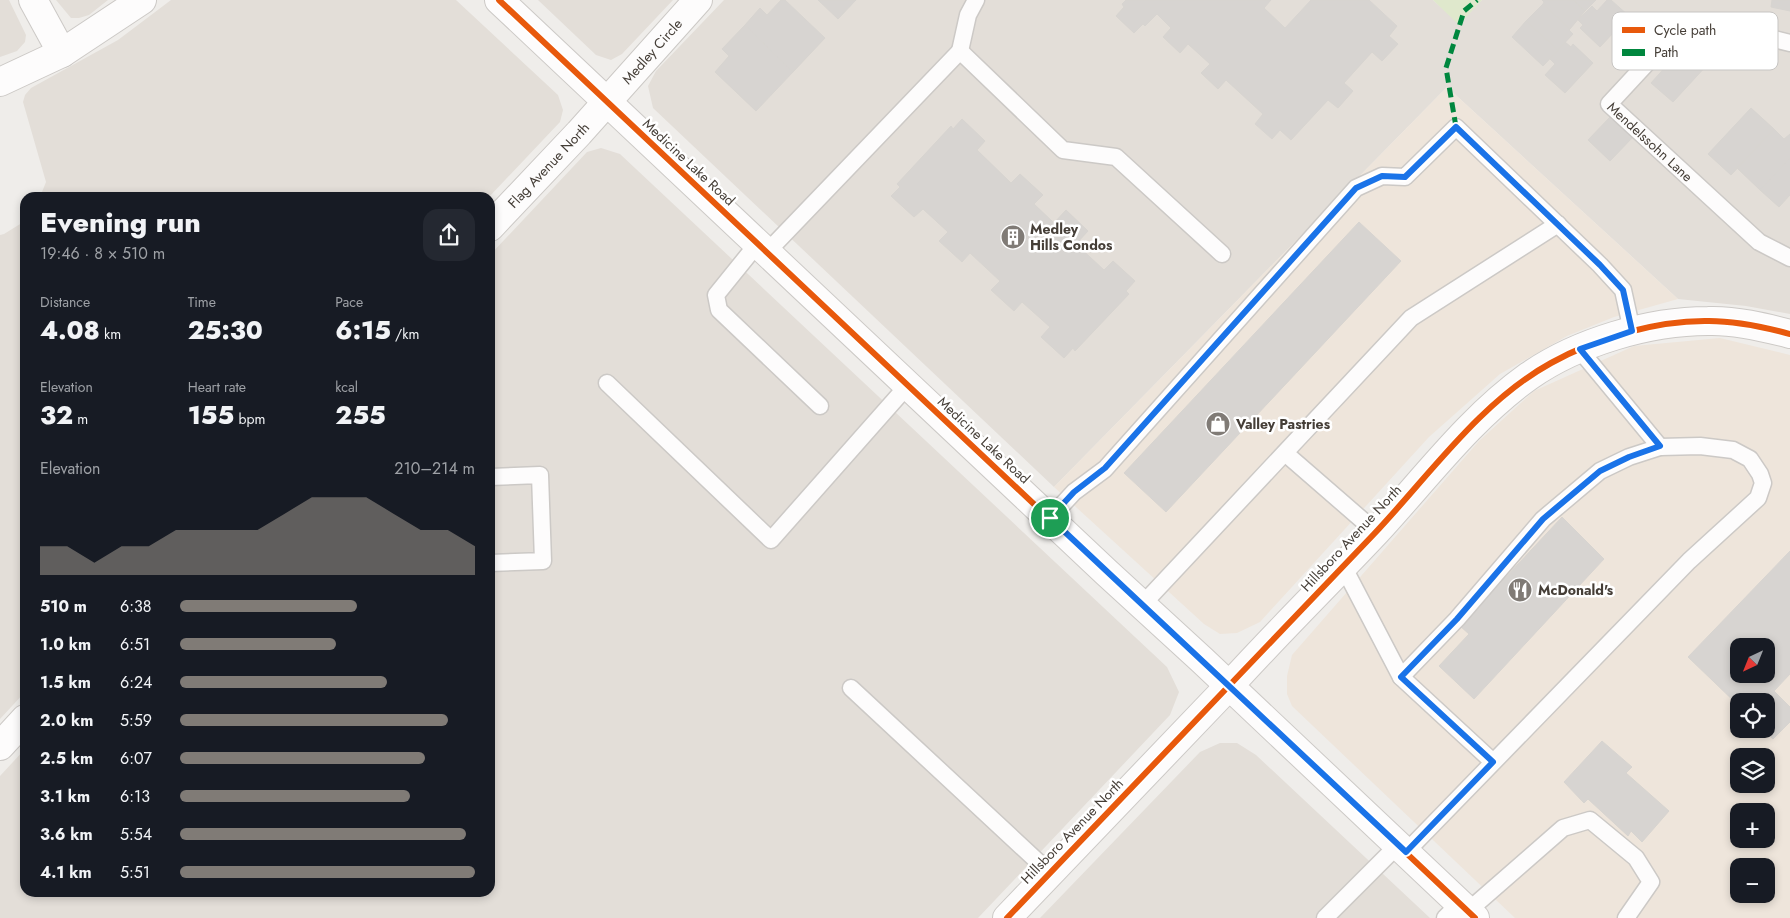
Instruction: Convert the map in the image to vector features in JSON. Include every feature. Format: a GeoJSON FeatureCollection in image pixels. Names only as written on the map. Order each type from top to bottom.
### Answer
{"type":"FeatureCollection","features":[{"type":"Feature","properties":{"kind":"street"},"geometry":{"type":"LineString","coordinates":[[33,0],[62,53]]}},
{"type":"Feature","properties":{"kind":"street"},"geometry":{"type":"LineString","coordinates":[[0,82],[62,53],[142,0]]}},
{"type":"Feature","properties":{"kind":"street","name":"Medicine Lake Road"},"geometry":{"type":"LineString","coordinates":[[499,0],[1402,848],[1462,913]]}},
{"type":"Feature","properties":{"kind":"street","name":"Medley Circle"},"geometry":{"type":"LineString","coordinates":[[606,102],[698,0]]}},
{"type":"Feature","properties":{"kind":"street","name":"Flag Avenue North"},"geometry":{"type":"LineString","coordinates":[[495,222],[606,102]]}},
{"type":"Feature","properties":{"kind":"street","name":"Hillsboro Avenue North"},"geometry":{"type":"LineString","coordinates":[[1006,918],[1376,532],[1473,424],[1529,376],[1552,362],[1580,349],[1632,331],[1709,321],[1768,328],[1790,334]]}},
{"type":"Feature","properties":{"kind":"street"},"geometry":{"type":"LineString","coordinates":[[0,746],[20,724]]}},
{"type":"Feature","properties":{"kind":"lane"},"geometry":{"type":"LineString","coordinates":[[820,406],[719,310],[716,294],[960,51],[968,15],[976,0]]}},
{"type":"Feature","properties":{"kind":"lane"},"geometry":{"type":"LineString","coordinates":[[960,51],[1063,150],[1116,157],[1222,254]]}},
{"type":"Feature","properties":{"kind":"lane","name":"Mendelssohn Lane"},"geometry":{"type":"LineString","coordinates":[[1641,70],[1609,104],[1758,242],[1790,258]]}},
{"type":"Feature","properties":{"kind":"lane"},"geometry":{"type":"LineString","coordinates":[[1050,518],[1074,492],[1105,468],[1356,188],[1382,176],[1405,177],[1456,127],[1558,224],[1623,290],[1632,331]]}},
{"type":"Feature","properties":{"kind":"lane"},"geometry":{"type":"LineString","coordinates":[[1142,605],[1411,318],[1558,224]]}},
{"type":"Feature","properties":{"kind":"lane"},"geometry":{"type":"LineString","coordinates":[[1580,349],[1660,446]]}},
{"type":"Feature","properties":{"kind":"lane"},"geometry":{"type":"LineString","coordinates":[[607,383],[771,540],[908,385]]}},
{"type":"Feature","properties":{"kind":"lane"},"geometry":{"type":"LineString","coordinates":[[1325,918],[1493,762],[1689,561],[1758,498],[1763,483],[1760,474],[1750,459],[1733,450],[1700,446],[1660,446],[1629,457],[1600,471],[1543,519],[1457,619],[1401,677]]}},
{"type":"Feature","properties":{"kind":"lane"},"geometry":{"type":"LineString","coordinates":[[1284,453],[1376,532]]}},
{"type":"Feature","properties":{"kind":"lane"},"geometry":{"type":"LineString","coordinates":[[495,478],[540,475],[543,561],[495,562]]}},
{"type":"Feature","properties":{"kind":"lane"},"geometry":{"type":"LineString","coordinates":[[1343,566],[1401,677],[1493,762]]}},
{"type":"Feature","properties":{"kind":"lane"},"geometry":{"type":"LineString","coordinates":[[852,688],[1050,873]]}},
{"type":"Feature","properties":{"kind":"lane"},"geometry":{"type":"LineString","coordinates":[[1462,913],[1564,828],[1590,820],[1636,858],[1651,882],[1626,918]]}},
{"type":"Feature","properties":{"kind":"shaded area"},"geometry":{"type":"Polygon","coordinates":[[[0,0],[9,0],[26,35],[25,42],[17,51],[0,57],[0,0]]]}},
{"type":"Feature","properties":{"kind":"shaded area"},"geometry":{"type":"Polygon","coordinates":[[[56,0],[108,0],[89,15],[71,18],[56,0]]]}},
{"type":"Feature","properties":{"kind":"shaded area"},"geometry":{"type":"Polygon","coordinates":[[[171,0],[456,0],[558,95],[563,110],[560,122],[494,192],[42,192],[46,182],[23,102],[25,95],[31,88],[118,40],[171,0]]]}},
{"type":"Feature","properties":{"kind":"shaded area"},"geometry":{"type":"Polygon","coordinates":[[[538,0],[673,0],[622,54],[611,60],[596,55],[538,0]]]}},
{"type":"Feature","properties":{"kind":"shaded area"},"geometry":{"type":"Polygon","coordinates":[[[724,0],[1433,0],[1459,24],[1482,0],[1790,0],[1790,314],[1746,306],[1678,299],[1447,87],[1054,487],[653,108],[648,86],[656,71],[724,0]]]}},
{"type":"Feature","properties":{"kind":"shaded area"},"geometry":{"type":"Polygon","coordinates":[[[1447,87],[1678,299],[1614,317],[1567,336],[1500,374],[1429,437],[1260,622],[1237,633],[1220,634],[1204,624],[1054,487],[1447,87]]]}},
{"type":"Feature","properties":{"kind":"shaded area"},"geometry":{"type":"Polygon","coordinates":[[[601,148],[620,154],[1167,667],[1179,692],[1170,715],[978,918],[0,918],[0,776],[20,754],[20,897],[495,897],[495,250],[587,152],[601,148]]]}},
{"type":"Feature","properties":{"kind":"shaded area"},"geometry":{"type":"Polygon","coordinates":[[[20,224],[20,697],[0,719],[0,235],[20,224]]]}},
{"type":"Feature","properties":{"kind":"shaded area"},"geometry":{"type":"Polygon","coordinates":[[[1720,338],[1790,355],[1790,918],[1515,918],[1292,706],[1287,694],[1287,676],[1292,655],[1479,441],[1534,391],[1634,346],[1720,338]]]}},
{"type":"Feature","properties":{"kind":"shaded area"},"geometry":{"type":"Polygon","coordinates":[[[1220,743],[1237,743],[1256,755],[1430,918],[1040,918],[1200,752],[1220,743]]]}},
{"type":"Feature","properties":{"kind":"green space"},"geometry":{"type":"Polygon","coordinates":[[[1433,0],[1482,0],[1459,25],[1433,0]]]}},
{"type":"Feature","properties":{"kind":"building"},"geometry":{"type":"Polygon","coordinates":[[[781,0],[785,0],[825,38],[793,72],[745,25],[760,8],[767,15],[781,0]]]}},
{"type":"Feature","properties":{"kind":"building"},"geometry":{"type":"Polygon","coordinates":[[[818,0],[856,0],[838,19],[818,0]]]}},
{"type":"Feature","properties":{"kind":"building"},"geometry":{"type":"Polygon","coordinates":[[[1126,0],[1271,0],[1264,8],[1285,28],[1311,0],[1369,0],[1397,26],[1389,36],[1398,44],[1382,61],[1372,52],[1344,83],[1353,91],[1338,108],[1328,100],[1291,140],[1280,130],[1272,139],[1255,124],[1263,114],[1226,80],[1218,89],[1201,73],[1210,64],[1188,44],[1180,53],[1163,37],[1171,28],[1157,14],[1145,26],[1143,24],[1134,33],[1116,16],[1124,7],[1122,4],[1126,0]]]}},
{"type":"Feature","properties":{"kind":"building"},"geometry":{"type":"Polygon","coordinates":[[[1542,0],[1573,0],[1585,11],[1570,29],[1543,4],[1542,0]]]}},
{"type":"Feature","properties":{"kind":"building"},"geometry":{"type":"Polygon","coordinates":[[[1573,0],[1596,0],[1585,11],[1573,0]]]}},
{"type":"Feature","properties":{"kind":"building"},"geometry":{"type":"Polygon","coordinates":[[[1607,0],[1611,0],[1624,12],[1612,12],[1612,34],[1600,47],[1580,28],[1583,25],[1578,20],[1592,6],[1597,11],[1607,0]]]}},
{"type":"Feature","properties":{"kind":"building"},"geometry":{"type":"Polygon","coordinates":[[[1772,0],[1790,0],[1790,11],[1771,7],[1772,0]]]}},
{"type":"Feature","properties":{"kind":"building"},"geometry":{"type":"Polygon","coordinates":[[[1543,4],[1573,34],[1558,50],[1526,21],[1543,4]]]}},
{"type":"Feature","properties":{"kind":"building"},"geometry":{"type":"Polygon","coordinates":[[[1526,21],[1558,50],[1543,66],[1512,37],[1526,21]]]}},
{"type":"Feature","properties":{"kind":"building"},"geometry":{"type":"Polygon","coordinates":[[[745,25],[793,72],[756,111],[715,72],[729,56],[722,49],[745,25]]]}},
{"type":"Feature","properties":{"kind":"building"},"geometry":{"type":"Polygon","coordinates":[[[1565,42],[1571,47],[1573,44],[1593,63],[1565,93],[1545,75],[1555,64],[1550,59],[1565,42]]]}},
{"type":"Feature","properties":{"kind":"building"},"geometry":{"type":"Polygon","coordinates":[[[1663,70],[1702,70],[1673,102],[1651,83],[1663,70]]]}},
{"type":"Feature","properties":{"kind":"building"},"geometry":{"type":"Polygon","coordinates":[[[1751,108],[1774,129],[1731,175],[1708,154],[1751,108]]]}},
{"type":"Feature","properties":{"kind":"building"},"geometry":{"type":"Polygon","coordinates":[[[1611,116],[1633,137],[1610,161],[1588,140],[1611,116]]]}},
{"type":"Feature","properties":{"kind":"building","name":"Medley Hills Condos"},"geometry":{"type":"Polygon","coordinates":[[[962,119],[985,141],[977,150],[1011,183],[1020,174],[1043,195],[1034,204],[1054,223],[1066,210],[1088,231],[1076,244],[1104,270],[1113,261],[1135,281],[1126,291],[1129,294],[1075,351],[1073,348],[1064,358],[1041,337],[1050,327],[1022,302],[1014,311],[991,290],[1000,281],[970,253],[962,262],[939,241],[948,232],[923,209],[914,217],[891,196],[900,187],[897,184],[951,126],[953,129],[962,119]]]}},
{"type":"Feature","properties":{"kind":"building"},"geometry":{"type":"Polygon","coordinates":[[[1774,129],[1784,139],[1790,134],[1790,158],[1760,190],[1737,168],[1774,129]]]}},
{"type":"Feature","properties":{"kind":"building"},"geometry":{"type":"Polygon","coordinates":[[[1790,158],[1790,195],[1779,207],[1760,190],[1790,158]]]}},
{"type":"Feature","properties":{"kind":"building"},"geometry":{"type":"Polygon","coordinates":[[[1359,222],[1401,261],[1166,512],[1124,473],[1359,222]]]}},
{"type":"Feature","properties":{"kind":"building"},"geometry":{"type":"Polygon","coordinates":[[[1562,517],[1604,559],[1474,699],[1439,666],[1469,634],[1460,626],[1562,517]]]}},
{"type":"Feature","properties":{"kind":"building"},"geometry":{"type":"Polygon","coordinates":[[[1790,551],[1790,674],[1774,691],[1790,707],[1790,722],[1775,737],[1775,693],[1730,693],[1730,697],[1688,657],[1790,551]]]}},
{"type":"Feature","properties":{"kind":"building"},"geometry":{"type":"Polygon","coordinates":[[[1602,741],[1632,767],[1626,773],[1669,811],[1642,842],[1631,831],[1628,836],[1588,799],[1584,803],[1564,782],[1602,741]]]}},
{"type":"Feature","properties":{"kind":"marked path"},"geometry":{"type":"LineString","coordinates":[[1456,127],[1446,68],[1464,11],[1477,0]]}},
{"type":"Feature","properties":{"kind":"cycle path"},"geometry":{"type":"LineString","coordinates":[[499,0],[1475,918]]}},
{"type":"Feature","properties":{"kind":"cycle path"},"geometry":{"type":"LineString","coordinates":[[1007,918],[1374,534],[1456,441],[1501,398],[1525,379],[1551,363],[1587,346],[1607,338],[1648,327],[1689,321],[1709,321],[1729,322],[1790,334]]}},
{"type":"Feature","properties":{"kind":"place","name":"Medley Hills Condos"},"geometry":{"type":"Point","coordinates":[1013,237]}},
{"type":"Feature","properties":{"kind":"place","name":"Valley Pastries"},"geometry":{"type":"Point","coordinates":[1218,424]}},
{"type":"Feature","properties":{"kind":"place","name":"McDonald's"},"geometry":{"type":"Point","coordinates":[1520,590]}},
{"type":"Feature","properties":{"kind":"route"},"geometry":{"type":"LineString","coordinates":[[1456,127],[1600,265],[1623,290],[1632,331],[1580,349],[1660,446],[1629,457],[1600,471],[1543,519],[1457,619],[1401,677],[1493,762],[1406,852],[1050,518],[1074,492],[1105,468],[1356,188],[1382,176],[1405,177],[1456,127]]}}]}
